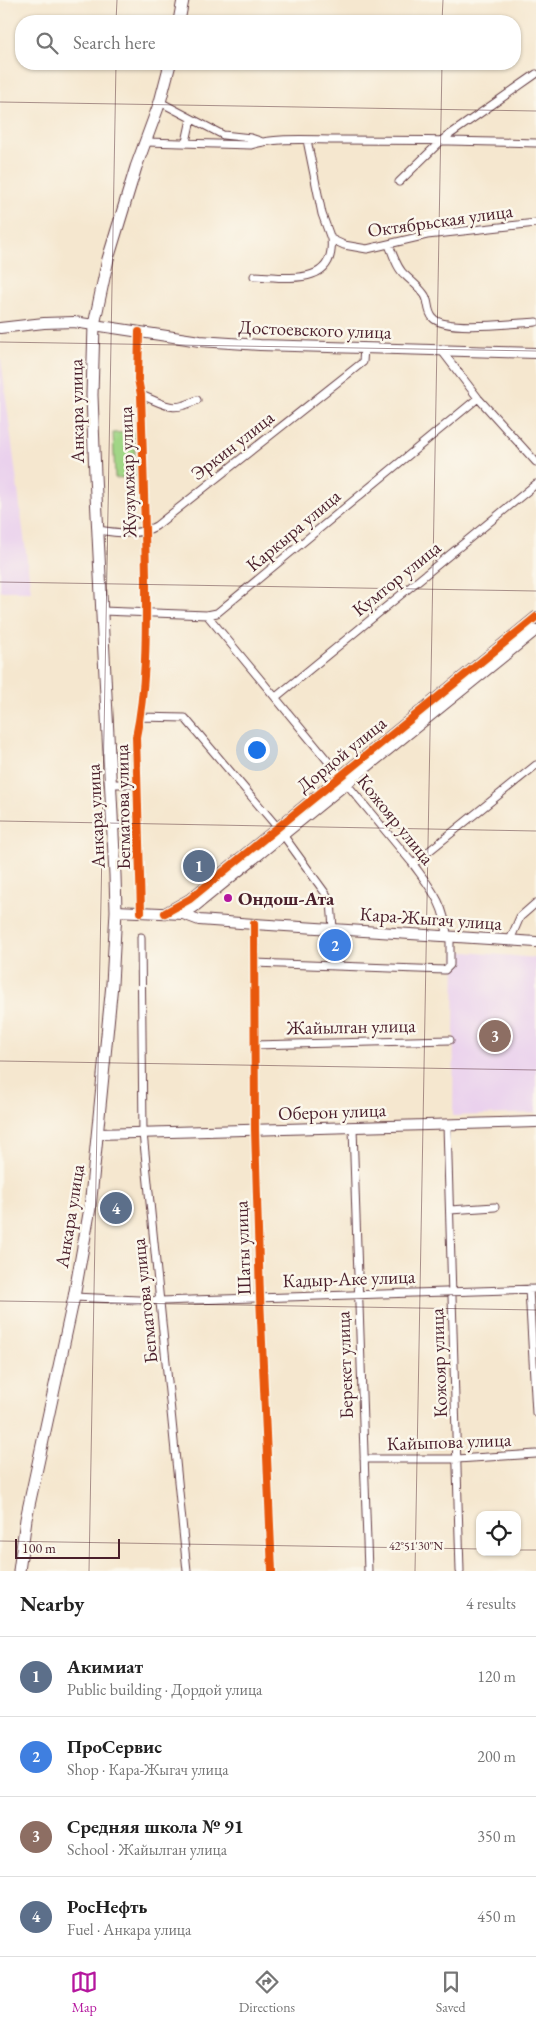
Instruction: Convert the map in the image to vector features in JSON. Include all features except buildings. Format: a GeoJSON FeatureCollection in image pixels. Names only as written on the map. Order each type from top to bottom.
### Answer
{"type":"FeatureCollection","features":[{"type":"Feature","properties":{"kind":"main road"},"geometry":{"type":"LineString","coordinates":[[181,15],[182,0]]}},
{"type":"Feature","properties":{"kind":"main road","name":"Анкара улица"},"geometry":{"type":"LineString","coordinates":[[19,1571],[26,1519],[86,1238],[112,984],[116,911],[92,395],[94,325],[108,259],[160,102],[168,70]]}},
{"type":"Feature","properties":{"kind":"street"},"geometry":{"type":"LineString","coordinates":[[399,182],[442,140],[536,74]]}},
{"type":"Feature","properties":{"kind":"street"},"geometry":{"type":"LineString","coordinates":[[160,102],[223,136],[251,138],[260,142]]}},
{"type":"Feature","properties":{"kind":"street"},"geometry":{"type":"LineString","coordinates":[[186,142],[191,119]]}},
{"type":"Feature","properties":{"kind":"street"},"geometry":{"type":"LineString","coordinates":[[254,276],[304,278],[318,272],[329,262],[333,252],[331,239],[322,214],[307,140]]}},
{"type":"Feature","properties":{"kind":"street"},"geometry":{"type":"LineString","coordinates":[[146,142],[251,144],[307,140],[442,140],[536,143]]}},
{"type":"Feature","properties":{"kind":"street","name":"Октябрьская улица"},"geometry":{"type":"LineString","coordinates":[[331,239],[344,245],[367,249],[428,234],[536,223]]}},
{"type":"Feature","properties":{"kind":"street"},"geometry":{"type":"LineString","coordinates":[[389,245],[404,275],[417,284],[427,297],[427,308],[434,319],[440,323],[448,326],[464,326],[536,322]]}},
{"type":"Feature","properties":{"kind":"street","name":"Достоевского улица"},"geometry":{"type":"LineString","coordinates":[[0,328],[74,322],[214,342],[536,353]]}},
{"type":"Feature","properties":{"kind":"street","name":"Жузумжар улица"},"geometry":{"type":"LineString","coordinates":[[139,332],[138,379],[141,395],[146,612]]}},
{"type":"Feature","properties":{"kind":"street","name":"Эркин улица"},"geometry":{"type":"LineString","coordinates":[[145,532],[156,526],[363,362],[364,348]]}},
{"type":"Feature","properties":{"kind":"street"},"geometry":{"type":"LineString","coordinates":[[442,351],[478,398],[536,462]]}},
{"type":"Feature","properties":{"kind":"street"},"geometry":{"type":"LineString","coordinates":[[141,395],[173,408],[181,408],[197,400]]}},
{"type":"Feature","properties":{"kind":"street","name":"Каркыра улица"},"geometry":{"type":"LineString","coordinates":[[207,615],[217,613],[478,398]]}},
{"type":"Feature","properties":{"kind":"street","name":"Кумтор улица"},"geometry":{"type":"LineString","coordinates":[[276,697],[536,484]]}},
{"type":"Feature","properties":{"kind":"street"},"geometry":{"type":"LineString","coordinates":[[98,530],[145,532]]}},
{"type":"Feature","properties":{"kind":"street"},"geometry":{"type":"LineString","coordinates":[[102,611],[207,615]]}},
{"type":"Feature","properties":{"kind":"street","name":"Бегматова улица"},"geometry":{"type":"LineString","coordinates":[[141,912],[136,737],[144,674],[146,612]]}},
{"type":"Feature","properties":{"kind":"street","name":"Кожояр улица"},"geometry":{"type":"LineString","coordinates":[[207,615],[413,864],[437,898],[446,918],[450,964],[445,970],[254,963]]}},
{"type":"Feature","properties":{"kind":"street","name":"Дордой улица"},"geometry":{"type":"LineString","coordinates":[[343,780],[536,617]]}},
{"type":"Feature","properties":{"kind":"street","name":"Дордой улица"},"geometry":{"type":"LineString","coordinates":[[165,913],[190,899],[280,831],[536,630]]}},
{"type":"Feature","properties":{"kind":"street"},"geometry":{"type":"LineString","coordinates":[[140,717],[185,718],[280,831],[330,901],[333,929]]}},
{"type":"Feature","properties":{"kind":"street"},"geometry":{"type":"LineString","coordinates":[[413,864],[536,765]]}},
{"type":"Feature","properties":{"kind":"street"},"geometry":{"type":"LineString","coordinates":[[111,784],[137,784]]}},
{"type":"Feature","properties":{"kind":"street"},"geometry":{"type":"LineString","coordinates":[[113,826],[138,824]]}},
{"type":"Feature","properties":{"kind":"street","name":"Дордой улица"},"geometry":{"type":"LineString","coordinates":[[183,914],[194,907],[280,831]]}},
{"type":"Feature","properties":{"kind":"street"},"geometry":{"type":"LineString","coordinates":[[510,940],[520,917],[536,903]]}},
{"type":"Feature","properties":{"kind":"street"},"geometry":{"type":"LineString","coordinates":[[194,907],[194,918]]}},
{"type":"Feature","properties":{"kind":"street","name":"Кара-Жыгач улица"},"geometry":{"type":"LineString","coordinates":[[116,911],[183,914],[194,918],[254,924],[536,942]]}},
{"type":"Feature","properties":{"kind":"street","name":"Шаты улица"},"geometry":{"type":"LineString","coordinates":[[254,924],[255,1130],[272,1571]]}},
{"type":"Feature","properties":{"kind":"street","name":"Бегматова улица"},"geometry":{"type":"LineString","coordinates":[[141,937],[143,1133],[187,1571]]}},
{"type":"Feature","properties":{"kind":"street","name":"Жайылган улица"},"geometry":{"type":"LineString","coordinates":[[254,1044],[450,1040]]}},
{"type":"Feature","properties":{"kind":"street","name":"Оберон улица"},"geometry":{"type":"LineString","coordinates":[[98,1134],[536,1122]]}},
{"type":"Feature","properties":{"kind":"street","name":"Кожояр улица"},"geometry":{"type":"LineString","coordinates":[[448,1125],[460,1571]]}},
{"type":"Feature","properties":{"kind":"street","name":"Берекет улица"},"geometry":{"type":"LineString","coordinates":[[352,1128],[368,1571]]}},
{"type":"Feature","properties":{"kind":"street"},"geometry":{"type":"LineString","coordinates":[[450,1210],[495,1207]]}},
{"type":"Feature","properties":{"kind":"street"},"geometry":{"type":"LineString","coordinates":[[532,1289],[536,1413]]}},
{"type":"Feature","properties":{"kind":"street","name":"Кадыр-Аке улица"},"geometry":{"type":"LineString","coordinates":[[74,1297],[160,1302],[260,1297],[532,1289]]}},
{"type":"Feature","properties":{"kind":"street","name":"Кайыпова улица"},"geometry":{"type":"LineString","coordinates":[[364,1460],[457,1459],[536,1454]]}},
{"type":"Feature","properties":{"kind":"shaded area"},"geometry":{"type":"Polygon","coordinates":[[[1,359],[31,591],[0,591],[1,359]]]}},
{"type":"Feature","properties":{"kind":"shaded area"},"geometry":{"type":"Polygon","coordinates":[[[455,951],[536,958],[536,1113],[453,1116],[455,951]]]}},
{"type":"Feature","properties":{"kind":"green space"},"geometry":{"type":"Polygon","coordinates":[[[134,432],[136,477],[115,478],[113,433],[134,432]]]}},
{"type":"Feature","properties":{"kind":"cycle path"},"geometry":{"type":"LineString","coordinates":[[139,332],[138,379],[141,395],[146,578],[144,678],[136,737],[141,912]]}},
{"type":"Feature","properties":{"kind":"cycle path"},"geometry":{"type":"LineString","coordinates":[[165,913],[190,899],[536,617]]}},
{"type":"Feature","properties":{"kind":"cycle path"},"geometry":{"type":"LineString","coordinates":[[254,924],[255,1130],[272,1571]]}},
{"type":"Feature","properties":{"kind":"place","name":"Акимиат"},"geometry":{"type":"Point","coordinates":[199,866]}},
{"type":"Feature","properties":{"kind":"place","name":"Ондош-Ата"},"geometry":{"type":"Point","coordinates":[228,898]}},
{"type":"Feature","properties":{"kind":"place","name":"ПроСервис"},"geometry":{"type":"Point","coordinates":[335,945]}},
{"type":"Feature","properties":{"kind":"place","name":"Средняя школа № 91"},"geometry":{"type":"Point","coordinates":[495,1036]}},
{"type":"Feature","properties":{"kind":"place","name":"РосНефть"},"geometry":{"type":"Point","coordinates":[116,1208]}}]}
